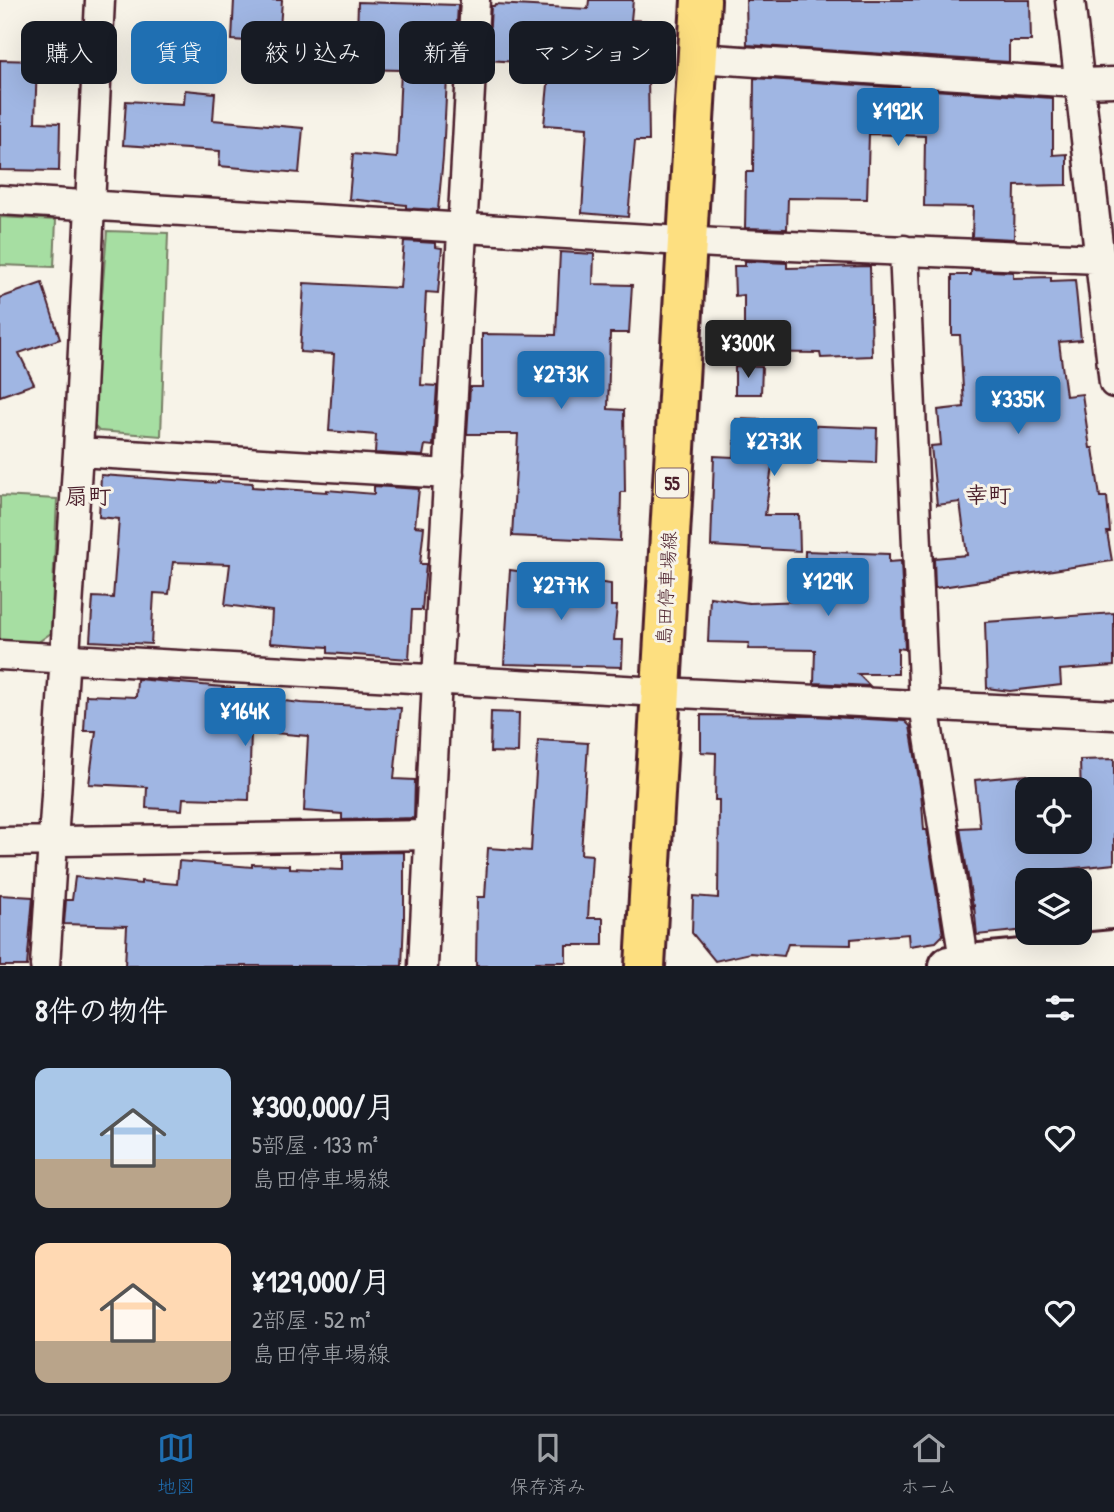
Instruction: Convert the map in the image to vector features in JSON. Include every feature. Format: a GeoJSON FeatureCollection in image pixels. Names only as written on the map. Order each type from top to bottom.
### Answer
{"type":"FeatureCollection","features":[{"type":"Feature","properties":{"kind":"main road","name":"島田停車場線"},"geometry":{"type":"LineString","coordinates":[[645,966],[701,0]]}},
{"type":"Feature","properties":{"kind":"street"},"geometry":{"type":"LineString","coordinates":[[45,966],[78,452],[100,0]]}},
{"type":"Feature","properties":{"kind":"street"},"geometry":{"type":"LineString","coordinates":[[423,966],[475,0]]}},
{"type":"Feature","properties":{"kind":"street"},"geometry":{"type":"LineString","coordinates":[[1070,0],[1114,383]]}},
{"type":"Feature","properties":{"kind":"street"},"geometry":{"type":"LineString","coordinates":[[697,58],[1079,83],[1114,82]]}},
{"type":"Feature","properties":{"kind":"street"},"geometry":{"type":"LineString","coordinates":[[0,200],[716,243],[1099,259]]}},
{"type":"Feature","properties":{"kind":"street"},"geometry":{"type":"LineString","coordinates":[[904,250],[924,705],[960,966],[1114,950]]}},
{"type":"Feature","properties":{"kind":"street"},"geometry":{"type":"LineString","coordinates":[[78,452],[449,474]]}},
{"type":"Feature","properties":{"kind":"street"},"geometry":{"type":"LineString","coordinates":[[0,655],[1114,715]]}},
{"type":"Feature","properties":{"kind":"street"},"geometry":{"type":"LineString","coordinates":[[0,842],[429,835]]}},
{"type":"Feature","properties":{"kind":"green space"},"geometry":{"type":"Polygon","coordinates":[[[0,217],[56,220],[54,267],[0,265],[0,217]]]}},
{"type":"Feature","properties":{"kind":"green space"},"geometry":{"type":"Polygon","coordinates":[[[107,231],[168,233],[161,436],[99,431],[92,424],[107,231]]]}},
{"type":"Feature","properties":{"kind":"green space"},"geometry":{"type":"Polygon","coordinates":[[[0,496],[57,499],[51,633],[37,643],[0,641],[0,496]]]}},
{"type":"Feature","properties":{"kind":"building"},"geometry":{"type":"Polygon","coordinates":[[[234,0],[282,0],[281,21],[241,21],[241,41],[232,40],[234,0]]]}},
{"type":"Feature","properties":{"kind":"building"},"geometry":{"type":"Polygon","coordinates":[[[589,0],[633,0],[631,20],[651,21],[509,21],[509,61],[495,60],[495,21],[490,21],[491,6],[495,4],[588,9],[589,0]]]}},
{"type":"Feature","properties":{"kind":"building"},"geometry":{"type":"Polygon","coordinates":[[[746,0],[1030,0],[1031,41],[1009,41],[1009,62],[747,45],[746,0]]]}},
{"type":"Feature","properties":{"kind":"building"},"geometry":{"type":"Polygon","coordinates":[[[358,2],[458,5],[457,21],[399,21],[399,70],[385,70],[385,21],[357,21],[358,2]]]}},
{"type":"Feature","properties":{"kind":"building"},"geometry":{"type":"Polygon","coordinates":[[[0,60],[21,61],[21,84],[36,84],[35,122],[60,123],[59,171],[0,170],[0,60]]]}},
{"type":"Feature","properties":{"kind":"building"},"geometry":{"type":"Polygon","coordinates":[[[754,78],[1053,98],[1053,155],[1067,154],[1067,185],[1015,186],[1014,239],[972,237],[973,207],[924,206],[925,136],[869,134],[867,199],[788,198],[787,229],[745,228],[746,172],[753,172],[754,78]]]}},
{"type":"Feature","properties":{"kind":"building"},"geometry":{"type":"Polygon","coordinates":[[[400,84],[447,84],[438,210],[349,199],[353,154],[397,158],[400,84]]]}},
{"type":"Feature","properties":{"kind":"building"},"geometry":{"type":"Polygon","coordinates":[[[548,84],[648,84],[649,141],[635,141],[628,217],[582,213],[587,128],[544,125],[548,84]]]}},
{"type":"Feature","properties":{"kind":"building"},"geometry":{"type":"Polygon","coordinates":[[[185,90],[215,93],[213,120],[303,128],[299,173],[219,166],[220,151],[123,145],[126,101],[184,104],[185,90]]]}},
{"type":"Feature","properties":{"kind":"building"},"geometry":{"type":"Polygon","coordinates":[[[404,241],[435,243],[435,247],[442,248],[438,293],[426,292],[421,385],[437,386],[433,446],[425,445],[423,456],[375,453],[376,435],[329,431],[334,354],[300,352],[304,283],[400,288],[404,241]]]}},
{"type":"Feature","properties":{"kind":"building"},"geometry":{"type":"Polygon","coordinates":[[[560,252],[594,254],[593,284],[632,285],[629,333],[610,333],[608,409],[624,410],[625,492],[621,492],[620,541],[512,536],[518,434],[467,434],[470,387],[482,387],[482,334],[556,335],[560,252]]]}},
{"type":"Feature","properties":{"kind":"building"},"geometry":{"type":"Polygon","coordinates":[[[745,261],[787,263],[787,268],[870,266],[872,356],[821,358],[820,353],[744,352],[744,295],[735,296],[734,266],[745,266],[745,261]]]}},
{"type":"Feature","properties":{"kind":"building"},"geometry":{"type":"Polygon","coordinates":[[[971,270],[1013,272],[1013,278],[1051,277],[1051,281],[1075,280],[1081,340],[1059,342],[1066,396],[1082,394],[1100,497],[1107,497],[1110,532],[1107,532],[1112,561],[935,588],[934,558],[967,555],[960,502],[937,505],[931,446],[941,445],[938,410],[964,407],[960,335],[952,335],[952,275],[971,275],[971,270]]]}},
{"type":"Feature","properties":{"kind":"building"},"geometry":{"type":"Polygon","coordinates":[[[42,283],[60,339],[19,353],[34,384],[0,396],[0,298],[42,283]]]}},
{"type":"Feature","properties":{"kind":"building"},"geometry":{"type":"Polygon","coordinates":[[[735,366],[762,367],[761,394],[735,394],[735,366]]]}},
{"type":"Feature","properties":{"kind":"building"},"geometry":{"type":"Polygon","coordinates":[[[736,419],[795,421],[795,425],[877,428],[876,463],[773,459],[765,515],[799,515],[800,551],[711,546],[714,456],[734,457],[736,419]]]}},
{"type":"Feature","properties":{"kind":"building"},"geometry":{"type":"Polygon","coordinates":[[[101,475],[253,483],[252,487],[327,492],[374,494],[374,486],[419,489],[415,526],[424,527],[420,564],[426,564],[422,610],[412,610],[409,659],[328,653],[328,647],[270,643],[272,611],[225,605],[230,564],[173,562],[169,594],[154,593],[151,644],[90,641],[93,597],[113,598],[119,519],[99,517],[101,475]]]}},
{"type":"Feature","properties":{"kind":"building"},"geometry":{"type":"Polygon","coordinates":[[[805,551],[889,554],[889,562],[901,561],[905,649],[898,648],[898,674],[858,674],[870,686],[814,683],[815,650],[748,649],[749,643],[708,642],[710,597],[749,603],[804,601],[805,551]]]}},
{"type":"Feature","properties":{"kind":"building"},"geometry":{"type":"Polygon","coordinates":[[[510,570],[611,584],[611,606],[617,606],[614,640],[623,640],[622,667],[504,664],[510,570]]]}},
{"type":"Feature","properties":{"kind":"building"},"geometry":{"type":"Polygon","coordinates":[[[1114,613],[1114,666],[1060,670],[1061,685],[1010,691],[987,688],[985,622],[1114,613]]]}},
{"type":"Feature","properties":{"kind":"building"},"geometry":{"type":"Polygon","coordinates":[[[137,679],[234,688],[234,695],[301,703],[401,708],[394,779],[415,780],[414,818],[342,820],[342,814],[304,811],[308,736],[251,731],[249,800],[183,798],[182,810],[146,808],[147,787],[89,784],[96,731],[84,731],[86,695],[136,697],[137,679]]]}},
{"type":"Feature","properties":{"kind":"building"},"geometry":{"type":"Polygon","coordinates":[[[491,712],[519,713],[518,753],[490,752],[491,712]]]}},
{"type":"Feature","properties":{"kind":"building"},"geometry":{"type":"Polygon","coordinates":[[[701,715],[812,716],[905,721],[910,726],[921,791],[924,830],[927,830],[943,935],[936,942],[909,946],[908,934],[851,939],[851,945],[788,944],[784,956],[750,953],[715,961],[692,933],[693,896],[718,898],[719,800],[715,800],[716,753],[701,752],[701,715]]]}},
{"type":"Feature","properties":{"kind":"building"},"geometry":{"type":"Polygon","coordinates":[[[538,740],[588,743],[581,854],[592,855],[588,918],[603,918],[603,945],[566,945],[566,962],[536,962],[536,966],[476,966],[477,897],[485,897],[488,848],[531,851],[538,740]]]}},
{"type":"Feature","properties":{"kind":"building"},"geometry":{"type":"Polygon","coordinates":[[[1114,759],[1114,864],[1075,868],[1015,868],[1015,931],[977,935],[960,828],[980,827],[975,780],[1027,775],[1015,777],[1015,854],[1092,854],[1092,777],[1080,777],[1080,760],[1114,759]]]}},
{"type":"Feature","properties":{"kind":"building"},"geometry":{"type":"Polygon","coordinates":[[[404,852],[402,966],[125,966],[127,926],[64,924],[66,900],[72,900],[75,877],[141,884],[141,881],[177,884],[179,861],[343,870],[343,853],[404,852]]]}},
{"type":"Feature","properties":{"kind":"building"},"geometry":{"type":"Polygon","coordinates":[[[0,895],[33,897],[27,966],[0,966],[0,895]]]}},
{"type":"Feature","properties":{"kind":"district","name":"幸町"},"geometry":{"type":"Point","coordinates":[988,494]}},
{"type":"Feature","properties":{"kind":"district","name":"扇町"},"geometry":{"type":"Point","coordinates":[88,495]}}]}
